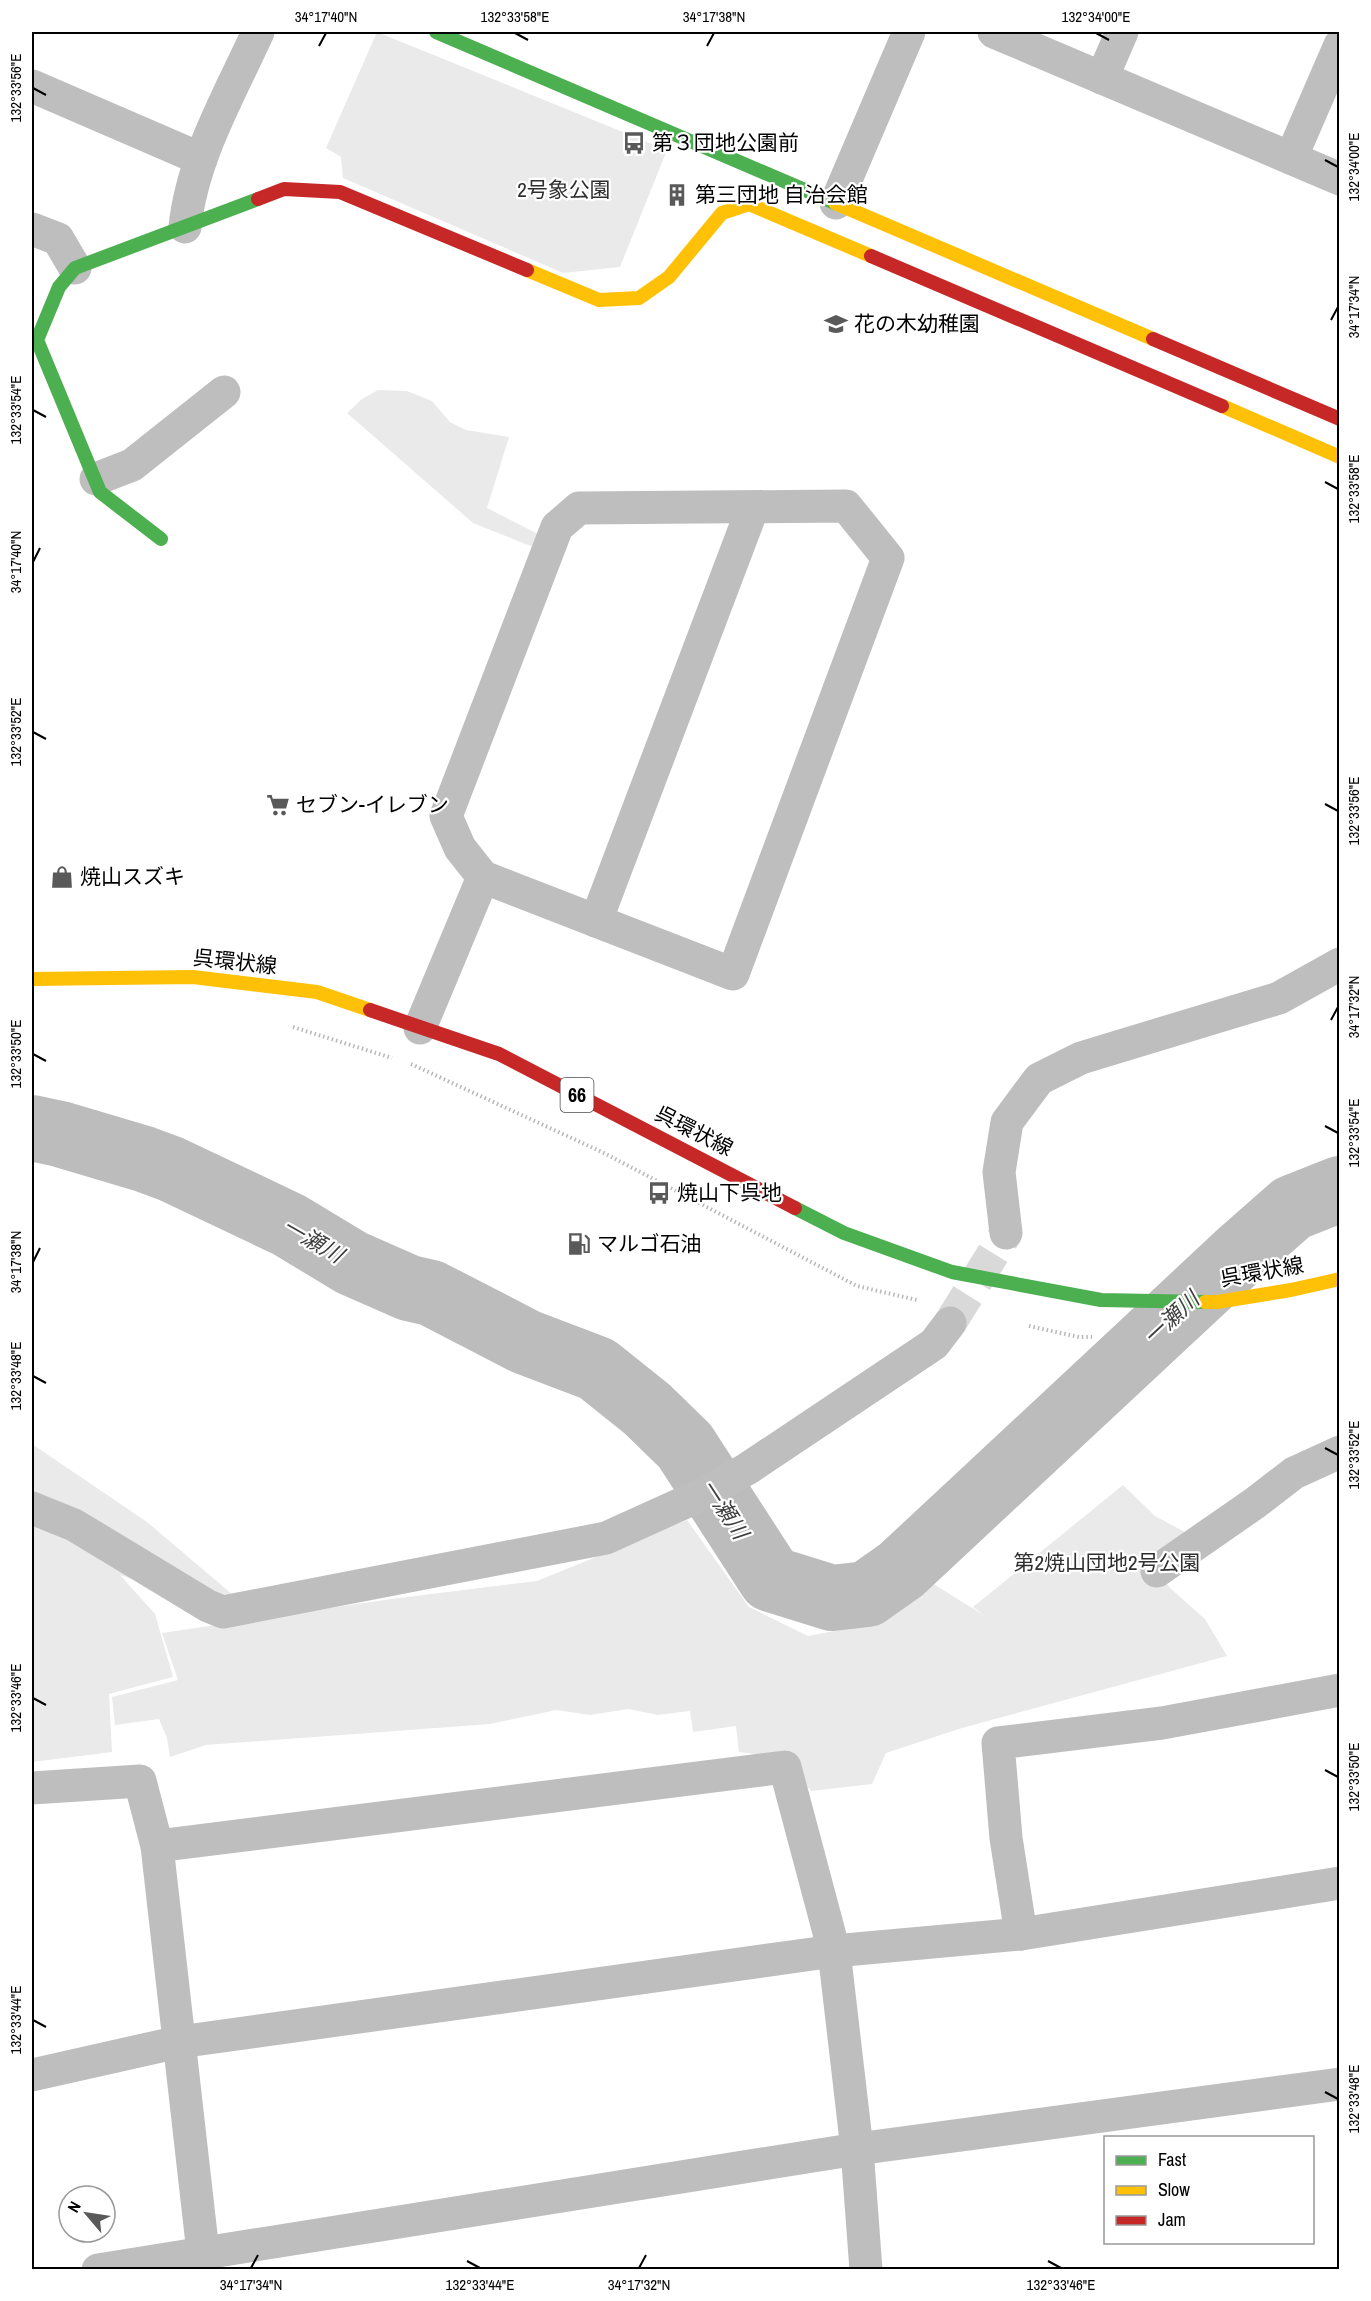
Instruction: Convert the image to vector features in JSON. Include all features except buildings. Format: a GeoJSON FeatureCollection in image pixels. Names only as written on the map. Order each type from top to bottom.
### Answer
{"type":"FeatureCollection","features":[{"type":"Feature","properties":{"kind":"street"},"geometry":{"type":"LineString","coordinates":[[185,227],[187,202],[201,159],[258,32]]}},
{"type":"Feature","properties":{"kind":"street"},"geometry":{"type":"LineString","coordinates":[[436,32],[1340,419]]}},
{"type":"Feature","properties":{"kind":"street"},"geometry":{"type":"LineString","coordinates":[[836,204],[909,32]]}},
{"type":"Feature","properties":{"kind":"street"},"geometry":{"type":"LineString","coordinates":[[994,32],[1340,179]]}},
{"type":"Feature","properties":{"kind":"street"},"geometry":{"type":"LineString","coordinates":[[1102,78],[1122,32]]}},
{"type":"Feature","properties":{"kind":"street"},"geometry":{"type":"LineString","coordinates":[[1291,158],[1340,45]]}},
{"type":"Feature","properties":{"kind":"street"},"geometry":{"type":"LineString","coordinates":[[32,86],[201,159]]}},
{"type":"Feature","properties":{"kind":"street"},"geometry":{"type":"LineString","coordinates":[[161,539],[100,492],[37,340],[59,287],[75,268],[284,189],[340,192],[599,300],[639,298],[669,277],[722,213],[749,204],[1340,457]]}},
{"type":"Feature","properties":{"kind":"street"},"geometry":{"type":"LineString","coordinates":[[32,229],[58,239],[75,268]]}},
{"type":"Feature","properties":{"kind":"street"},"geometry":{"type":"LineString","coordinates":[[96,479],[132,465],[224,392]]}},
{"type":"Feature","properties":{"kind":"street"},"geometry":{"type":"LineString","coordinates":[[846,506],[888,558],[733,974],[483,878],[460,849],[446,816],[557,527],[579,508],[846,506]]}},
{"type":"Feature","properties":{"kind":"street"},"geometry":{"type":"LineString","coordinates":[[596,921],[753,507]]}},
{"type":"Feature","properties":{"kind":"street"},"geometry":{"type":"LineString","coordinates":[[420,1028],[483,878]]}},
{"type":"Feature","properties":{"kind":"street"},"geometry":{"type":"LineString","coordinates":[[1006,1233],[999,1172],[1007,1122],[1039,1079],[1081,1058],[1279,998],[1340,964]]}},
{"type":"Feature","properties":{"kind":"street","name":"呉環状線"},"geometry":{"type":"LineString","coordinates":[[32,979],[193,977],[317,992],[499,1054],[844,1233],[952,1272],[1101,1300],[1217,1302],[1291,1290],[1340,1279]]}},
{"type":"Feature","properties":{"kind":"street"},"geometry":{"type":"LineString","coordinates":[[32,1508],[74,1525],[208,1606],[223,1612],[606,1538],[701,1495],[747,1469],[934,1344],[950,1323]]}},
{"type":"Feature","properties":{"kind":"street"},"geometry":{"type":"LineString","coordinates":[[1157,1571],[1255,1503],[1293,1473],[1340,1452]]}},
{"type":"Feature","properties":{"kind":"street"},"geometry":{"type":"LineString","coordinates":[[1021,1934],[1006,1838],[998,1743],[1162,1723],[1340,1690]]}},
{"type":"Feature","properties":{"kind":"street"},"geometry":{"type":"LineString","coordinates":[[157,1846],[785,1767],[834,1951],[857,2149],[866,2270]]}},
{"type":"Feature","properties":{"kind":"street"},"geometry":{"type":"LineString","coordinates":[[32,1788],[140,1781],[157,1846],[204,2260]]}},
{"type":"Feature","properties":{"kind":"street"},"geometry":{"type":"LineString","coordinates":[[32,2075],[179,2042],[834,1951],[1021,1934],[1340,1883]]}},
{"type":"Feature","properties":{"kind":"street"},"geometry":{"type":"LineString","coordinates":[[98,2270],[204,2260],[857,2149],[1340,2084]]}},
{"type":"Feature","properties":{"kind":"path"},"geometry":{"type":"LineString","coordinates":[[290,1026],[398,1060]]}},
{"type":"Feature","properties":{"kind":"path"},"geometry":{"type":"LineString","coordinates":[[408,1063],[604,1153],[857,1286],[924,1301]]}},
{"type":"Feature","properties":{"kind":"path"},"geometry":{"type":"LineString","coordinates":[[1024,1324],[1079,1337]]}},
{"type":"Feature","properties":{"kind":"green space","name":"2号象公園"},"geometry":{"type":"Polygon","coordinates":[[[377,32],[667,150],[620,267],[563,273],[343,178],[341,157],[326,148],[377,32]]]}},
{"type":"Feature","properties":{"kind":"green space"},"geometry":{"type":"Polygon","coordinates":[[[378,390],[407,391],[432,401],[450,422],[466,430],[509,437],[487,508],[546,538],[543,551],[473,523],[347,413],[362,399],[378,390]]]}},
{"type":"Feature","properties":{"kind":"green space"},"geometry":{"type":"Polygon","coordinates":[[[32,1444],[147,1522],[233,1595],[166,1590],[120,1575],[155,1614],[173,1677],[109,1694],[112,1752],[32,1762],[32,1444]]]}},
{"type":"Feature","properties":{"kind":"green space","name":"第2焼山団地2号公園"},"geometry":{"type":"Polygon","coordinates":[[[1123,1485],[1155,1516],[1194,1537],[1157,1571],[1170,1588],[1205,1619],[1227,1656],[962,1728],[886,1753],[872,1784],[811,1791],[784,1758],[739,1752],[736,1726],[693,1732],[690,1711],[658,1715],[628,1709],[590,1715],[556,1710],[490,1724],[206,1745],[170,1757],[167,1738],[159,1719],[115,1725],[112,1697],[178,1680],[162,1633],[391,1599],[537,1581],[687,1520],[749,1607],[808,1636],[871,1624],[927,1580],[985,1616],[973,1607],[1123,1485]]]}},
{"type":"Feature","properties":{"kind":"waterway","name":"一瀬川"},"geometry":{"type":"LineString","coordinates":[[32,1128],[60,1134],[171,1169],[289,1225],[352,1263],[409,1288],[431,1293],[526,1342],[597,1369],[647,1409],[685,1446],[771,1579],[832,1598],[867,1594],[901,1570],[1292,1208],[1340,1189]]}},
{"type":"Feature","properties":{"kind":"tunnel"},"geometry":{"type":"LineString","coordinates":[[950,1323],[1006,1233]]}},
{"type":"Feature","properties":{"kind":"traffic: fast"},"geometry":{"type":"LineString","coordinates":[[436,32],[835,203]]}},
{"type":"Feature","properties":{"kind":"traffic: fast"},"geometry":{"type":"LineString","coordinates":[[161,539],[100,492],[37,340],[59,287],[75,268],[258,199]]}},
{"type":"Feature","properties":{"kind":"traffic: fast"},"geometry":{"type":"LineString","coordinates":[[795,1208],[844,1233],[952,1272],[1101,1300],[1205,1302]]}},
{"type":"Feature","properties":{"kind":"traffic: slow"},"geometry":{"type":"LineString","coordinates":[[835,203],[1153,339]]}},
{"type":"Feature","properties":{"kind":"traffic: slow"},"geometry":{"type":"LineString","coordinates":[[527,270],[599,300],[639,298],[669,277],[722,213],[749,204],[871,256]]}},
{"type":"Feature","properties":{"kind":"traffic: slow"},"geometry":{"type":"LineString","coordinates":[[1222,406],[1340,457]]}},
{"type":"Feature","properties":{"kind":"traffic: slow"},"geometry":{"type":"LineString","coordinates":[[32,979],[193,977],[317,992],[370,1010]]}},
{"type":"Feature","properties":{"kind":"traffic: slow"},"geometry":{"type":"LineString","coordinates":[[1205,1302],[1291,1290],[1340,1279]]}},
{"type":"Feature","properties":{"kind":"traffic: jam"},"geometry":{"type":"LineString","coordinates":[[258,199],[284,189],[340,192],[527,270]]}},
{"type":"Feature","properties":{"kind":"traffic: jam"},"geometry":{"type":"LineString","coordinates":[[871,256],[1222,406]]}},
{"type":"Feature","properties":{"kind":"traffic: jam"},"geometry":{"type":"LineString","coordinates":[[1153,339],[1340,419]]}},
{"type":"Feature","properties":{"kind":"traffic: jam"},"geometry":{"type":"LineString","coordinates":[[370,1010],[499,1054],[795,1208]]}},
{"type":"Feature","properties":{"kind":"place","name":"第３団地公園前"},"geometry":{"type":"Point","coordinates":[634,143]}},
{"type":"Feature","properties":{"kind":"place","name":"第三団地 自治会館"},"geometry":{"type":"Point","coordinates":[677,195]}},
{"type":"Feature","properties":{"kind":"place","name":"花の木幼稚園"},"geometry":{"type":"Point","coordinates":[836,324]}},
{"type":"Feature","properties":{"kind":"place","name":"セブン-イレブン"},"geometry":{"type":"Point","coordinates":[278,805]}},
{"type":"Feature","properties":{"kind":"place","name":"焼山スズキ"},"geometry":{"type":"Point","coordinates":[62,877]}},
{"type":"Feature","properties":{"kind":"place","name":"焼山下呉地"},"geometry":{"type":"Point","coordinates":[659,1193]}},
{"type":"Feature","properties":{"kind":"place","name":"マルゴ石油"},"geometry":{"type":"Point","coordinates":[579,1244]}}]}
